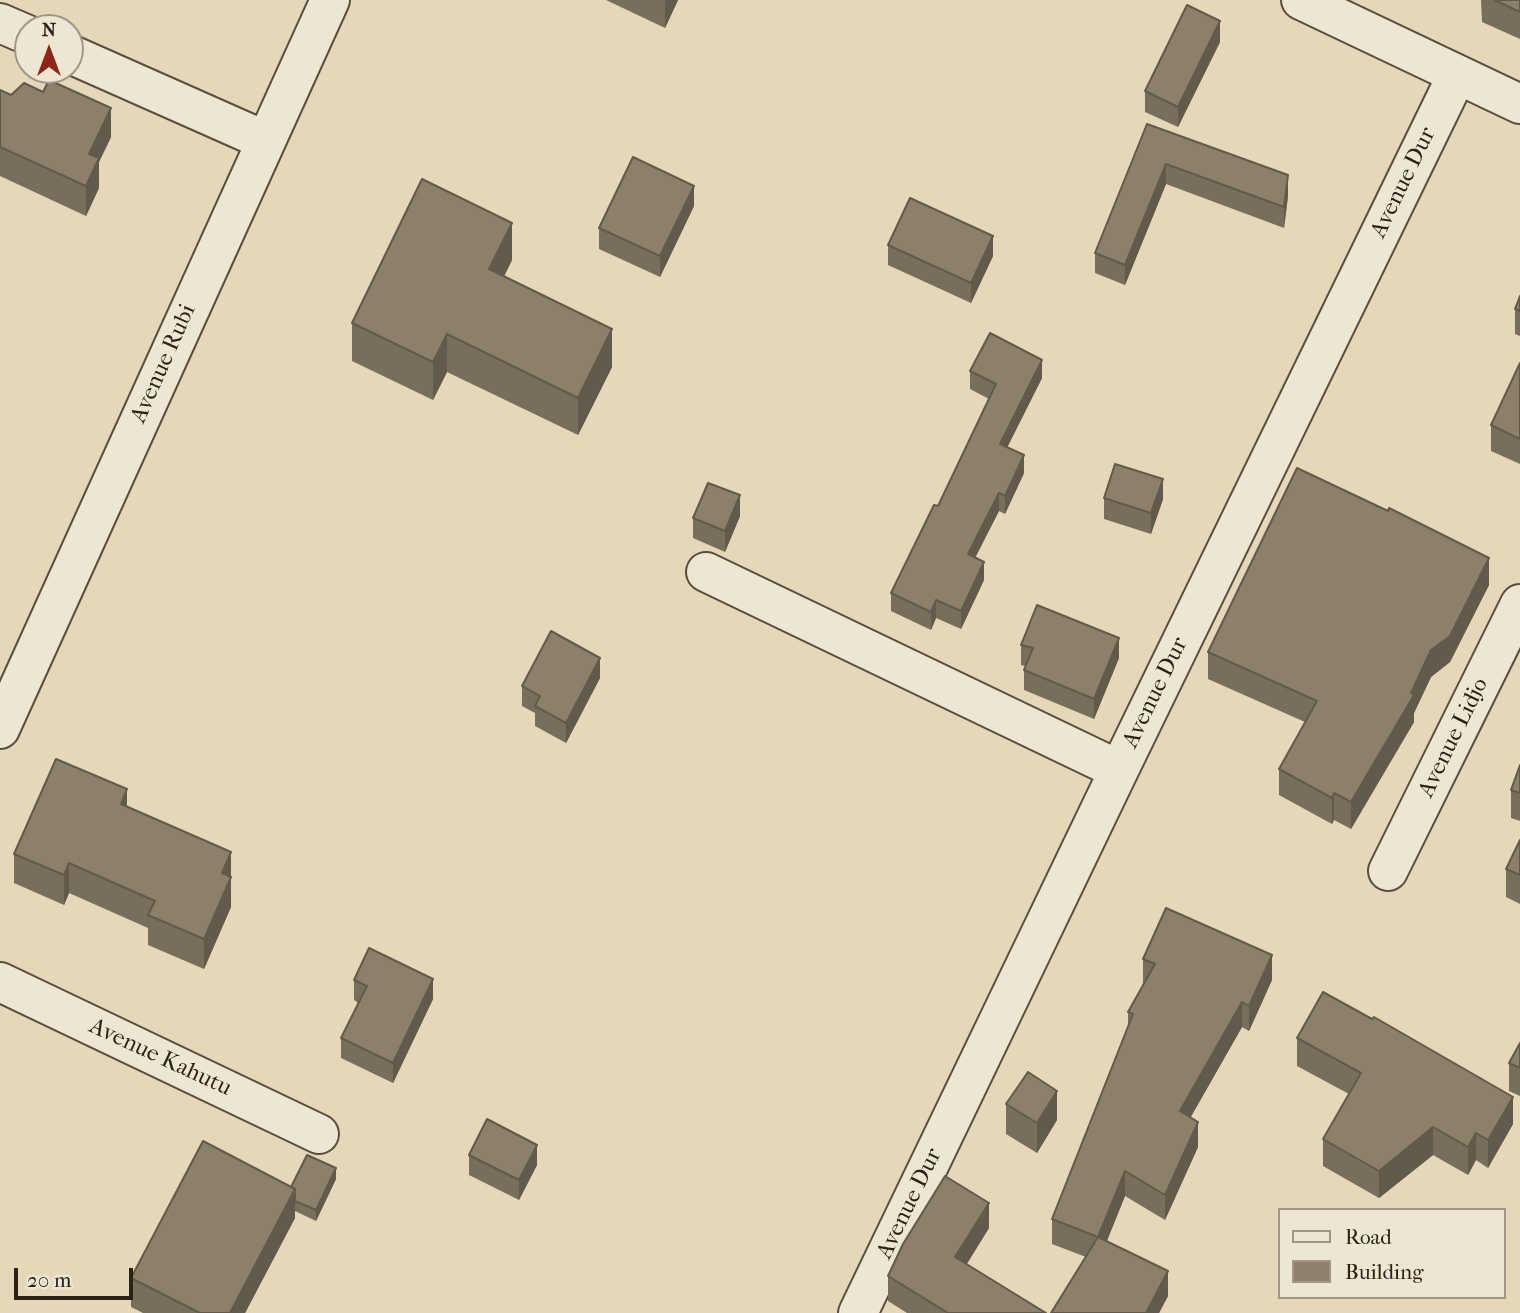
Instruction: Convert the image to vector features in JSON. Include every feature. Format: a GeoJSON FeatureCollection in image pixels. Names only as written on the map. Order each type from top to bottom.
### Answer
{"type":"FeatureCollection","features":[{"type":"Feature","properties":{"kind":"street","name":"Avenue Rubi"},"geometry":{"type":"LineString","coordinates":[[0,729],[264,140],[330,0]]}},
{"type":"Feature","properties":{"kind":"street"},"geometry":{"type":"LineString","coordinates":[[1301,0],[1520,104]]}},
{"type":"Feature","properties":{"kind":"street"},"geometry":{"type":"LineString","coordinates":[[84,60],[264,140]]}},
{"type":"Feature","properties":{"kind":"street","name":"Avenue Dur"},"geometry":{"type":"LineString","coordinates":[[858,1313],[1457,75]]}},
{"type":"Feature","properties":{"kind":"street"},"geometry":{"type":"LineString","coordinates":[[706,572],[1119,770]]}},
{"type":"Feature","properties":{"kind":"street","name":"Avenue Lidjo"},"geometry":{"type":"LineString","coordinates":[[1388,871],[1520,604]]}},
{"type":"Feature","properties":{"kind":"street","name":"Avenue Kahutu"},"geometry":{"type":"LineString","coordinates":[[0,982],[319,1133]]}},
{"type":"Feature","properties":{"kind":"building"},"geometry":{"type":"Polygon","coordinates":[[[1495,0],[1520,0],[1520,12],[1495,0]]]}},
{"type":"Feature","properties":{"kind":"building"},"geometry":{"type":"Polygon","coordinates":[[[1187,5],[1220,21],[1178,107],[1145,91],[1187,5]]]}},
{"type":"Feature","properties":{"kind":"building"},"geometry":{"type":"Polygon","coordinates":[[[26,84],[43,92],[47,84],[58,84],[111,108],[89,154],[99,158],[86,186],[0,147],[0,90],[11,95],[26,84]]]}},
{"type":"Feature","properties":{"kind":"building"},"geometry":{"type":"Polygon","coordinates":[[[1147,124],[1288,175],[1284,207],[1166,164],[1125,265],[1095,253],[1147,124]]]}},
{"type":"Feature","properties":{"kind":"building"},"geometry":{"type":"Polygon","coordinates":[[[633,157],[694,186],[660,256],[599,228],[633,157]]]}},
{"type":"Feature","properties":{"kind":"building"},"geometry":{"type":"Polygon","coordinates":[[[422,179],[512,223],[489,269],[612,329],[578,398],[447,334],[433,362],[352,323],[422,179]]]}},
{"type":"Feature","properties":{"kind":"building"},"geometry":{"type":"Polygon","coordinates":[[[910,198],[993,236],[971,283],[888,245],[910,198]]]}},
{"type":"Feature","properties":{"kind":"building"},"geometry":{"type":"Polygon","coordinates":[[[1520,296],[1520,311],[1515,309],[1520,296]]]}},
{"type":"Feature","properties":{"kind":"building"},"geometry":{"type":"Polygon","coordinates":[[[990,333],[1042,360],[1000,444],[1024,455],[1005,496],[999,493],[968,554],[984,562],[961,611],[936,600],[931,612],[891,593],[934,505],[938,506],[996,384],[970,371],[990,333]]]}},
{"type":"Feature","properties":{"kind":"building"},"geometry":{"type":"Polygon","coordinates":[[[1520,363],[1520,439],[1491,425],[1520,363]]]}},
{"type":"Feature","properties":{"kind":"building"},"geometry":{"type":"Polygon","coordinates":[[[1115,464],[1163,479],[1151,513],[1104,498],[1115,464]]]}},
{"type":"Feature","properties":{"kind":"building"},"geometry":{"type":"Polygon","coordinates":[[[1297,468],[1388,511],[1389,508],[1489,558],[1450,636],[1431,650],[1411,693],[1414,695],[1351,802],[1334,793],[1332,798],[1279,769],[1317,701],[1208,652],[1297,468]]]}},
{"type":"Feature","properties":{"kind":"building"},"geometry":{"type":"Polygon","coordinates":[[[708,483],[740,495],[725,531],[693,518],[708,483]]]}},
{"type":"Feature","properties":{"kind":"building"},"geometry":{"type":"Polygon","coordinates":[[[1037,605],[1119,638],[1094,699],[1024,670],[1033,648],[1021,645],[1037,605]]]}},
{"type":"Feature","properties":{"kind":"building"},"geometry":{"type":"Polygon","coordinates":[[[551,631],[600,658],[566,723],[535,706],[540,696],[522,686],[551,631]]]}},
{"type":"Feature","properties":{"kind":"building"},"geometry":{"type":"Polygon","coordinates":[[[56,759],[127,789],[121,804],[231,852],[222,873],[231,877],[204,939],[148,915],[155,901],[69,863],[64,875],[14,854],[56,759]]]}},
{"type":"Feature","properties":{"kind":"building"},"geometry":{"type":"Polygon","coordinates":[[[1520,765],[1520,793],[1511,790],[1520,765]]]}},
{"type":"Feature","properties":{"kind":"building"},"geometry":{"type":"Polygon","coordinates":[[[1520,840],[1520,875],[1506,869],[1520,840]]]}},
{"type":"Feature","properties":{"kind":"building"},"geometry":{"type":"Polygon","coordinates":[[[1166,908],[1272,955],[1249,1006],[1242,1002],[1180,1111],[1198,1122],[1165,1195],[1125,1171],[1098,1237],[1052,1219],[1133,1014],[1128,1012],[1155,964],[1143,959],[1166,908]]]}},
{"type":"Feature","properties":{"kind":"building"},"geometry":{"type":"Polygon","coordinates":[[[369,948],[433,979],[393,1063],[341,1038],[367,986],[354,980],[369,948]]]}},
{"type":"Feature","properties":{"kind":"building"},"geometry":{"type":"Polygon","coordinates":[[[1323,992],[1372,1019],[1374,1017],[1513,1097],[1488,1140],[1476,1133],[1468,1147],[1433,1127],[1379,1171],[1323,1139],[1361,1073],[1297,1038],[1323,992]]]}},
{"type":"Feature","properties":{"kind":"building"},"geometry":{"type":"Polygon","coordinates":[[[1520,1043],[1520,1068],[1509,1063],[1520,1043]]]}},
{"type":"Feature","properties":{"kind":"building"},"geometry":{"type":"Polygon","coordinates":[[[1028,1072],[1057,1091],[1037,1123],[1006,1104],[1028,1072]]]}},
{"type":"Feature","properties":{"kind":"building"},"geometry":{"type":"Polygon","coordinates":[[[487,1119],[537,1145],[519,1180],[469,1155],[487,1119]]]}},
{"type":"Feature","properties":{"kind":"building"},"geometry":{"type":"Polygon","coordinates":[[[203,1141],[295,1189],[230,1313],[200,1313],[131,1278],[203,1141]]]}},
{"type":"Feature","properties":{"kind":"building"},"geometry":{"type":"Polygon","coordinates":[[[307,1155],[336,1168],[316,1210],[295,1201],[295,1189],[291,1187],[307,1155]]]}},
{"type":"Feature","properties":{"kind":"building"},"geometry":{"type":"Polygon","coordinates":[[[945,1176],[989,1203],[955,1257],[1046,1313],[948,1313],[888,1276],[903,1244],[945,1176]]]}},
{"type":"Feature","properties":{"kind":"building"},"geometry":{"type":"Polygon","coordinates":[[[1098,1237],[1168,1271],[1146,1313],[1051,1313],[1098,1237]]]}}]}
